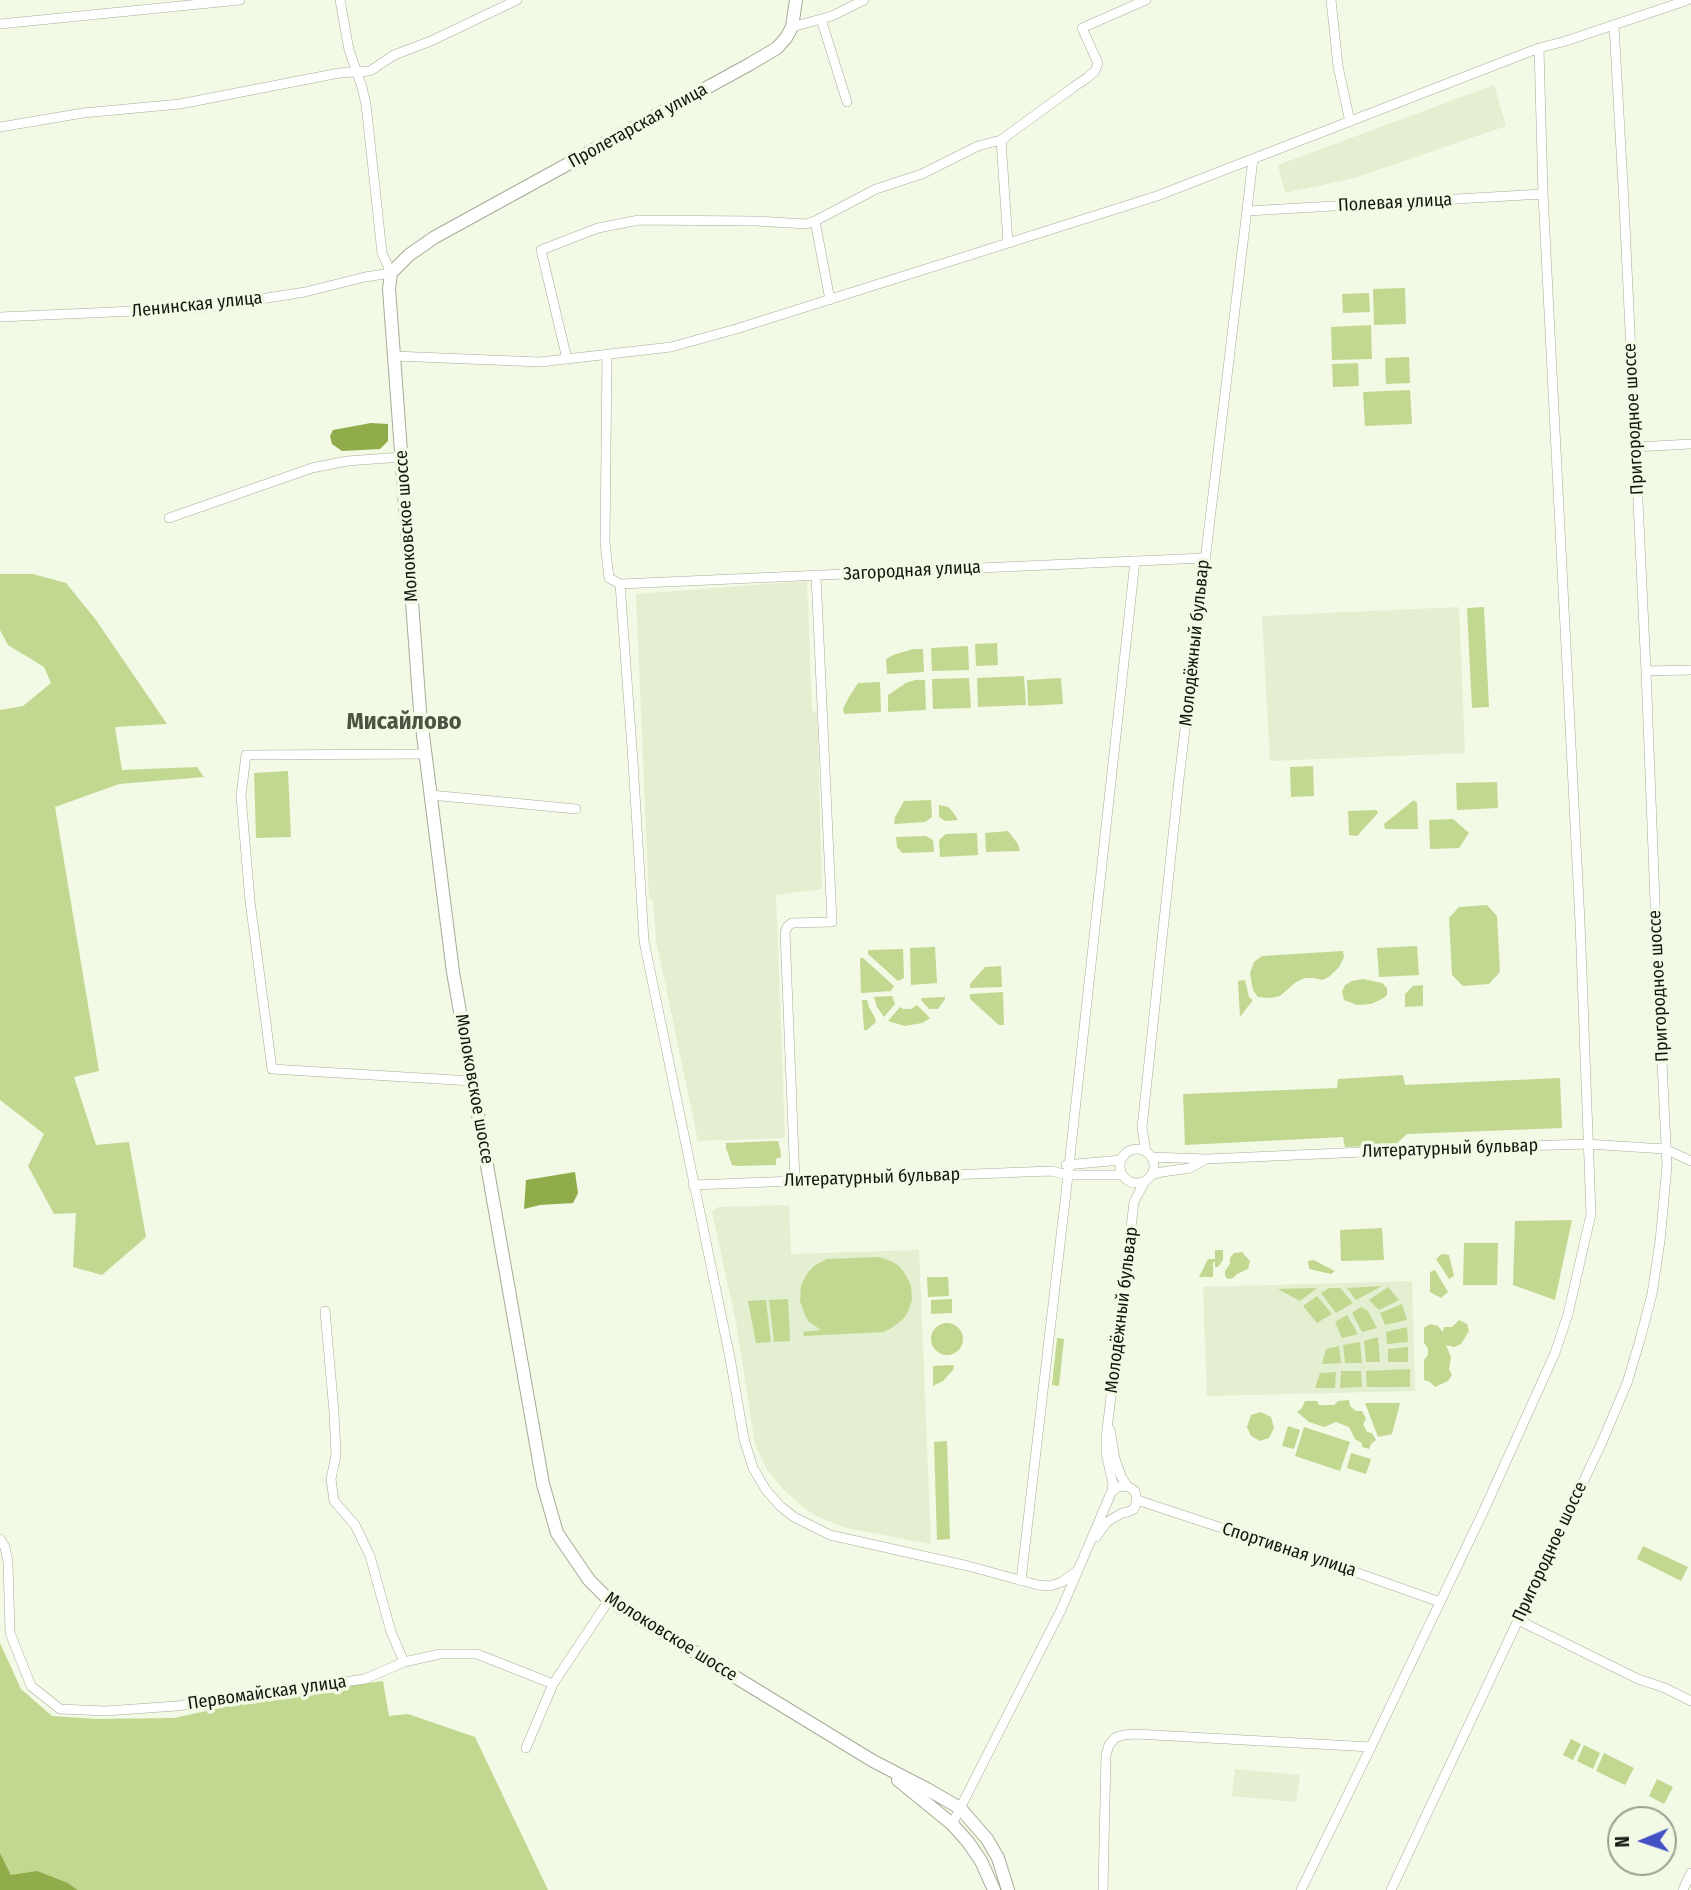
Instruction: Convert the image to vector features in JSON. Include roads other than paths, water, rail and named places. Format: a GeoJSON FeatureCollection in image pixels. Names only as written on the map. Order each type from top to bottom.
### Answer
{"type":"FeatureCollection","features":[{"type":"Feature","properties":{"kind":"main road"},"geometry":{"type":"LineString","coordinates":[[792,27],[796,0]]}},
{"type":"Feature","properties":{"kind":"main road","name":"Пролетарская улица"},"geometry":{"type":"LineString","coordinates":[[391,273],[409,255],[435,237],[777,48],[792,27]]}},
{"type":"Feature","properties":{"kind":"main road","name":"Молоковское шоссе"},"geometry":{"type":"LineString","coordinates":[[391,273],[394,356],[421,711],[453,972],[543,1484],[557,1533],[589,1580],[609,1600],[873,1761],[960,1808],[987,1839],[998,1858],[1008,1890]]}},
{"type":"Feature","properties":{"kind":"main road","name":"Молоковское шоссе"},"geometry":{"type":"LineString","coordinates":[[873,1761],[952,1824],[981,1861],[994,1890]]}},
{"type":"Feature","properties":{"kind":"street"},"geometry":{"type":"LineString","coordinates":[[0,24],[240,0]]}},
{"type":"Feature","properties":{"kind":"street"},"geometry":{"type":"LineString","coordinates":[[340,0],[349,50],[366,104],[382,253],[391,273]]}},
{"type":"Feature","properties":{"kind":"street"},"geometry":{"type":"LineString","coordinates":[[0,127],[83,113],[180,104],[339,73],[370,71],[394,55],[431,41],[517,0]]}},
{"type":"Feature","properties":{"kind":"street"},"geometry":{"type":"LineString","coordinates":[[792,27],[832,16],[864,0]]}},
{"type":"Feature","properties":{"kind":"street"},"geometry":{"type":"LineString","coordinates":[[567,359],[541,250],[598,228],[639,220],[756,220],[806,224],[815,221],[876,190],[922,174],[978,146],[1001,140],[1095,71],[1098,63],[1082,28],[1146,0]]}},
{"type":"Feature","properties":{"kind":"street"},"geometry":{"type":"LineString","coordinates":[[1331,0],[1338,66],[1350,122]]}},
{"type":"Feature","properties":{"kind":"street"},"geometry":{"type":"LineString","coordinates":[[394,356],[540,362],[671,347],[736,330],[1157,196],[1539,48],[1688,0]]}},
{"type":"Feature","properties":{"kind":"street"},"geometry":{"type":"LineString","coordinates":[[821,19],[847,102]]}},
{"type":"Feature","properties":{"kind":"street","name":"Пригородное шоссе"},"geometry":{"type":"LineString","coordinates":[[1391,1890],[1602,1442],[1630,1373],[1649,1305],[1658,1254],[1667,1166],[1614,25]]}},
{"type":"Feature","properties":{"kind":"street"},"geometry":{"type":"LineString","coordinates":[[1301,1890],[1485,1508],[1555,1353],[1568,1314],[1591,1214],[1579,911],[1543,194],[1539,48]]}},
{"type":"Feature","properties":{"kind":"street"},"geometry":{"type":"LineString","coordinates":[[1001,140],[1008,243]]}},
{"type":"Feature","properties":{"kind":"street","name":"Молодёжный бульвар"},"geometry":{"type":"LineString","coordinates":[[1132,1150],[1142,1128],[1204,558],[1252,159]]}},
{"type":"Feature","properties":{"kind":"street","name":"Полевая улица"},"geometry":{"type":"LineString","coordinates":[[1247,211],[1543,194]]}},
{"type":"Feature","properties":{"kind":"street"},"geometry":{"type":"LineString","coordinates":[[815,221],[830,300]]}},
{"type":"Feature","properties":{"kind":"street","name":"Ленинская улица"},"geometry":{"type":"LineString","coordinates":[[0,317],[203,308],[305,292],[391,273]]}},
{"type":"Feature","properties":{"kind":"street"},"geometry":{"type":"LineString","coordinates":[[607,354],[606,544],[609,578],[620,584],[644,941],[730,1358],[747,1454],[766,1490],[780,1506],[794,1517],[830,1535],[968,1566],[1038,1586],[1062,1582],[1077,1571]]}},
{"type":"Feature","properties":{"kind":"street"},"geometry":{"type":"LineString","coordinates":[[1635,447],[1691,444]]}},
{"type":"Feature","properties":{"kind":"street"},"geometry":{"type":"LineString","coordinates":[[169,518],[312,468],[347,461],[402,457]]}},
{"type":"Feature","properties":{"kind":"street","name":"Загородная улица"},"geometry":{"type":"LineString","coordinates":[[620,584],[1204,558]]}},
{"type":"Feature","properties":{"kind":"street"},"geometry":{"type":"LineString","coordinates":[[1021,1581],[1069,1175],[1135,561]]}},
{"type":"Feature","properties":{"kind":"street"},"geometry":{"type":"LineString","coordinates":[[795,1181],[785,932],[792,923],[832,922],[816,575]]}},
{"type":"Feature","properties":{"kind":"street"},"geometry":{"type":"LineString","coordinates":[[1646,671],[1691,670]]}},
{"type":"Feature","properties":{"kind":"street"},"geometry":{"type":"LineString","coordinates":[[425,754],[246,755],[242,809],[250,901],[272,1069],[472,1081]]}},
{"type":"Feature","properties":{"kind":"street"},"geometry":{"type":"LineString","coordinates":[[431,794],[576,809]]}},
{"type":"Feature","properties":{"kind":"street","name":"Молодёжный бульвар"},"geometry":{"type":"LineString","coordinates":[[1142,1128],[1149,1155]]}},
{"type":"Feature","properties":{"kind":"street","name":"Литературный бульвар"},"geometry":{"type":"LineString","coordinates":[[1149,1155],[1206,1159],[1587,1144],[1665,1149],[1691,1161]]}},
{"type":"Feature","properties":{"kind":"street"},"geometry":{"type":"LineString","coordinates":[[1139,1149],[1149,1155],[1154,1165],[1148,1178],[1135,1183],[1125,1177],[1120,1168],[1125,1154],[1139,1149]]}},
{"type":"Feature","properties":{"kind":"street","name":"Литературный бульвар"},"geometry":{"type":"LineString","coordinates":[[1148,1178],[1163,1172],[1190,1168],[1206,1159]]}},
{"type":"Feature","properties":{"kind":"street","name":"Литературный бульвар"},"geometry":{"type":"LineString","coordinates":[[1051,1171],[1070,1164],[1121,1160]]}},
{"type":"Feature","properties":{"kind":"street","name":"Литературный бульвар"},"geometry":{"type":"LineString","coordinates":[[693,1185],[1051,1171],[1069,1175],[1125,1177]]}},
{"type":"Feature","properties":{"kind":"street","name":"Молодёжный бульвар"},"geometry":{"type":"LineString","coordinates":[[1125,1177],[1134,1202]]}},
{"type":"Feature","properties":{"kind":"street","name":"Молодёжный бульвар"},"geometry":{"type":"LineString","coordinates":[[1111,1494],[1113,1484],[1105,1453],[1134,1202],[1148,1178]]}},
{"type":"Feature","properties":{"kind":"street"},"geometry":{"type":"LineString","coordinates":[[325,1311],[334,1412],[336,1455],[331,1479],[334,1501],[355,1525],[370,1556],[391,1632],[404,1662]]}},
{"type":"Feature","properties":{"kind":"street","name":"Молодёжный бульвар"},"geometry":{"type":"LineString","coordinates":[[1109,1419],[1115,1459],[1127,1486]]}},
{"type":"Feature","properties":{"kind":"street"},"geometry":{"type":"LineString","coordinates":[[952,1824],[1061,1610],[1077,1571],[1111,1494],[1121,1485],[1135,1491],[1136,1506],[1107,1522],[1088,1547]]}},
{"type":"Feature","properties":{"kind":"street"},"geometry":{"type":"LineString","coordinates":[[1111,1494],[1111,1506],[1122,1513]]}},
{"type":"Feature","properties":{"kind":"street","name":"Спортивная улица"},"geometry":{"type":"LineString","coordinates":[[1137,1500],[1440,1602]]}},
{"type":"Feature","properties":{"kind":"street","name":"Первомайская улица"},"geometry":{"type":"LineString","coordinates":[[0,1539],[8,1562],[10,1633],[31,1686],[60,1709],[105,1711],[177,1706],[365,1679],[404,1662],[440,1654],[477,1654],[553,1684]]}},
{"type":"Feature","properties":{"kind":"street"},"geometry":{"type":"LineString","coordinates":[[526,1748],[553,1684],[609,1600]]}},
{"type":"Feature","properties":{"kind":"street"},"geometry":{"type":"LineString","coordinates":[[1518,1620],[1638,1679],[1691,1701]]}},
{"type":"Feature","properties":{"kind":"street"},"geometry":{"type":"LineString","coordinates":[[1103,1890],[1106,1755],[1115,1738],[1136,1734],[1371,1747]]}},
{"type":"Feature","properties":{"kind":"street"},"geometry":{"type":"LineString","coordinates":[[1683,1890],[1691,1873]]}},
{"type":"Feature","properties":{"kind":"district","name":"Мисайлово"},"geometry":{"type":"Point","coordinates":[404,722]}}]}
